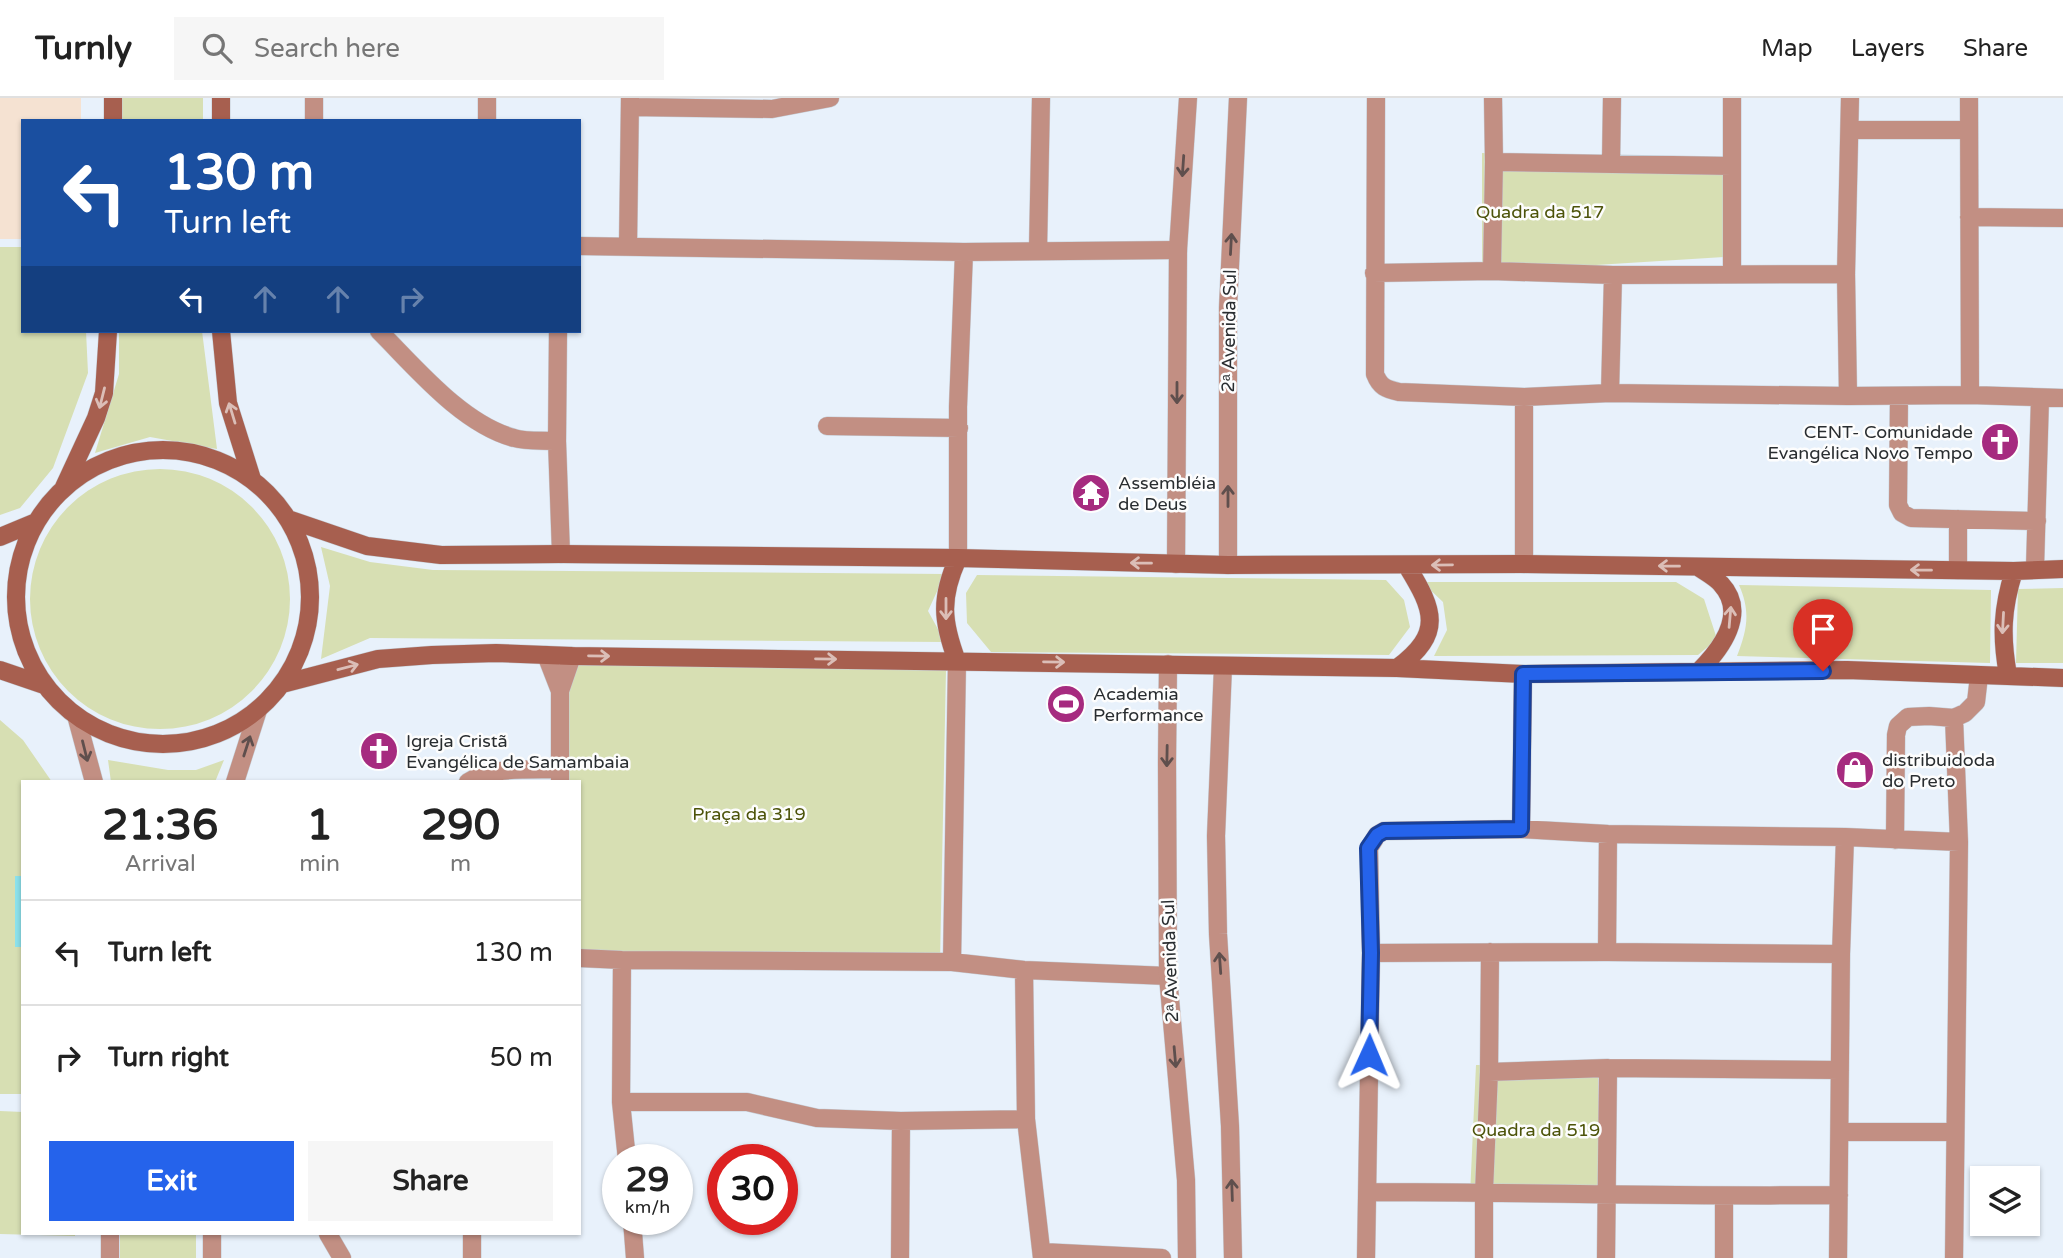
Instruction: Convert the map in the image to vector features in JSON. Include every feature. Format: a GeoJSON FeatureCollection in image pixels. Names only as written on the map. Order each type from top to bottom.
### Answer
{"type":"FeatureCollection","features":[{"type":"Feature","properties":{"kind":"main road"},"geometry":{"type":"LineString","coordinates":[[113,98],[113,119]]}},
{"type":"Feature","properties":{"kind":"main road"},"geometry":{"type":"LineString","coordinates":[[221,98],[221,119]]}},
{"type":"Feature","properties":{"kind":"main road"},"geometry":{"type":"LineString","coordinates":[[63,489],[96,418],[104,393],[108,333]]}},
{"type":"Feature","properties":{"kind":"main road"},"geometry":{"type":"LineString","coordinates":[[221,333],[228,403],[252,479]]}},
{"type":"Feature","properties":{"kind":"main road"},"geometry":{"type":"LineString","coordinates":[[171,449],[214,458],[252,479],[272,497],[288,519],[306,559],[310,603],[302,646],[282,684],[258,710],[208,738],[151,745],[113,737],[77,719],[59,704],[44,685],[24,650],[16,610],[19,564],[36,522],[48,504],[93,467],[128,454],[171,449]]}},
{"type":"Feature","properties":{"kind":"main road"},"geometry":{"type":"LineString","coordinates":[[288,519],[366,547],[441,555],[958,558],[1228,565],[1524,564],[2014,571],[2035,568],[2063,569]]}},
{"type":"Feature","properties":{"kind":"main road"},"geometry":{"type":"LineString","coordinates":[[0,537],[36,522]]}},
{"type":"Feature","properties":{"kind":"main road"},"geometry":{"type":"LineString","coordinates":[[957,661],[947,635],[945,610],[947,582],[958,558]]}},
{"type":"Feature","properties":{"kind":"main road"},"geometry":{"type":"LineString","coordinates":[[1397,668],[1411,658],[1423,642],[1431,613],[1408,566]]}},
{"type":"Feature","properties":{"kind":"main road"},"geometry":{"type":"LineString","coordinates":[[1698,567],[1721,583],[1730,598],[1733,617],[1726,638],[1715,655],[1699,671]]}},
{"type":"Feature","properties":{"kind":"main road"},"geometry":{"type":"LineString","coordinates":[[2008,675],[2003,645],[2003,619],[2014,571]]}},
{"type":"Feature","properties":{"kind":"main road"},"geometry":{"type":"LineString","coordinates":[[282,684],[378,659],[496,653],[1397,668],[1523,674],[1847,670],[2063,678]]}},
{"type":"Feature","properties":{"kind":"main road"},"geometry":{"type":"LineString","coordinates":[[0,670],[44,685]]}},
{"type":"Feature","properties":{"kind":"street"},"geometry":{"type":"LineString","coordinates":[[314,98],[314,119]]}},
{"type":"Feature","properties":{"kind":"street"},"geometry":{"type":"LineString","coordinates":[[487,98],[487,119]]}},
{"type":"Feature","properties":{"kind":"street"},"geometry":{"type":"LineString","coordinates":[[628,246],[630,103],[772,109],[830,98]]}},
{"type":"Feature","properties":{"kind":"street"},"geometry":{"type":"LineString","coordinates":[[1038,250],[1041,98]]}},
{"type":"Feature","properties":{"kind":"street"},"geometry":{"type":"LineString","coordinates":[[1176,564],[1178,250],[1188,98]]}},
{"type":"Feature","properties":{"kind":"street","name":"2ᵃ Avenida Sul"},"geometry":{"type":"LineString","coordinates":[[1228,565],[1228,308],[1238,98]]}},
{"type":"Feature","properties":{"kind":"street"},"geometry":{"type":"LineString","coordinates":[[1376,98],[1374,374],[1378,383],[1386,389],[1399,392],[1524,397],[1610,393],[2063,398]]}},
{"type":"Feature","properties":{"kind":"street"},"geometry":{"type":"LineString","coordinates":[[1492,271],[1493,98]]}},
{"type":"Feature","properties":{"kind":"street"},"geometry":{"type":"LineString","coordinates":[[1611,163],[1612,98]]}},
{"type":"Feature","properties":{"kind":"street"},"geometry":{"type":"LineString","coordinates":[[1732,98],[1732,274]]}},
{"type":"Feature","properties":{"kind":"street"},"geometry":{"type":"LineString","coordinates":[[1848,396],[1846,274],[1850,98]]}},
{"type":"Feature","properties":{"kind":"street"},"geometry":{"type":"LineString","coordinates":[[1969,98],[1970,395]]}},
{"type":"Feature","properties":{"kind":"street"},"geometry":{"type":"LineString","coordinates":[[1851,130],[1969,130]]}},
{"type":"Feature","properties":{"kind":"street"},"geometry":{"type":"LineString","coordinates":[[1494,162],[1731,166]]}},
{"type":"Feature","properties":{"kind":"street"},"geometry":{"type":"LineString","coordinates":[[1969,217],[2063,218]]}},
{"type":"Feature","properties":{"kind":"street"},"geometry":{"type":"LineString","coordinates":[[581,246],[964,251],[1178,250]]}},
{"type":"Feature","properties":{"kind":"street"},"geometry":{"type":"LineString","coordinates":[[958,558],[964,251]]}},
{"type":"Feature","properties":{"kind":"street"},"geometry":{"type":"LineString","coordinates":[[1374,273],[1492,271],[1613,275],[1846,274]]}},
{"type":"Feature","properties":{"kind":"street"},"geometry":{"type":"LineString","coordinates":[[1610,393],[1613,275]]}},
{"type":"Feature","properties":{"kind":"street"},"geometry":{"type":"LineString","coordinates":[[381,333],[445,397],[475,421],[514,438],[557,441]]}},
{"type":"Feature","properties":{"kind":"street"},"geometry":{"type":"LineString","coordinates":[[558,333],[557,441],[561,554]]}},
{"type":"Feature","properties":{"kind":"street"},"geometry":{"type":"LineString","coordinates":[[1899,396],[1898,505],[1902,513],[1911,518],[2037,521]]}},
{"type":"Feature","properties":{"kind":"street"},"geometry":{"type":"LineString","coordinates":[[1524,397],[1524,564]]}},
{"type":"Feature","properties":{"kind":"street"},"geometry":{"type":"LineString","coordinates":[[2035,568],[2040,398]]}},
{"type":"Feature","properties":{"kind":"street"},"geometry":{"type":"LineString","coordinates":[[827,426],[959,428]]}},
{"type":"Feature","properties":{"kind":"street"},"geometry":{"type":"LineString","coordinates":[[1958,519],[1958,570]]}},
{"type":"Feature","properties":{"kind":"street"},"geometry":{"type":"LineString","coordinates":[[546,655],[560,691]]}},
{"type":"Feature","properties":{"kind":"street"},"geometry":{"type":"LineString","coordinates":[[471,780],[511,771],[560,776],[560,691],[572,656]]}},
{"type":"Feature","properties":{"kind":"street"},"geometry":{"type":"LineString","coordinates":[[952,962],[957,661]]}},
{"type":"Feature","properties":{"kind":"street","name":"2ᵃ Avenida Sul"},"geometry":{"type":"LineString","coordinates":[[1168,664],[1168,976],[1186,1180],[1187,1258]]}},
{"type":"Feature","properties":{"kind":"street"},"geometry":{"type":"LineString","coordinates":[[1223,666],[1216,836],[1218,934],[1230,1126],[1233,1258]]}},
{"type":"Feature","properties":{"kind":"street"},"geometry":{"type":"LineString","coordinates":[[1521,829],[1523,674]]}},
{"type":"Feature","properties":{"kind":"street"},"geometry":{"type":"LineString","coordinates":[[1895,840],[1898,726],[1908,717],[1954,718],[1965,713],[1976,702],[1979,676]]}},
{"type":"Feature","properties":{"kind":"street"},"geometry":{"type":"LineString","coordinates":[[236,780],[258,710]]}},
{"type":"Feature","properties":{"kind":"street"},"geometry":{"type":"LineString","coordinates":[[1954,718],[1959,842],[1954,1258]]}},
{"type":"Feature","properties":{"kind":"street"},"geometry":{"type":"LineString","coordinates":[[77,719],[93,780]]}},
{"type":"Feature","properties":{"kind":"street"},"geometry":{"type":"LineString","coordinates":[[1366,1258],[1371,953],[1368,848],[1377,835],[1384,831],[1521,829],[1608,834],[1845,837],[1959,842]]}},
{"type":"Feature","properties":{"kind":"street"},"geometry":{"type":"LineString","coordinates":[[1607,952],[1608,834]]}},
{"type":"Feature","properties":{"kind":"street"},"geometry":{"type":"LineString","coordinates":[[1838,1258],[1845,837]]}},
{"type":"Feature","properties":{"kind":"street"},"geometry":{"type":"LineString","coordinates":[[1484,1258],[1490,952]]}},
{"type":"Feature","properties":{"kind":"street"},"geometry":{"type":"LineString","coordinates":[[1371,953],[1841,954]]}},
{"type":"Feature","properties":{"kind":"street"},"geometry":{"type":"LineString","coordinates":[[581,958],[952,962],[1024,970],[1168,976]]}},
{"type":"Feature","properties":{"kind":"street"},"geometry":{"type":"LineString","coordinates":[[622,960],[621,1102],[625,1144]]}},
{"type":"Feature","properties":{"kind":"street"},"geometry":{"type":"LineString","coordinates":[[1024,970],[1026,1119],[1042,1255],[1161,1258]]}},
{"type":"Feature","properties":{"kind":"street"},"geometry":{"type":"LineString","coordinates":[[1489,1072],[1608,1068],[1840,1070]]}},
{"type":"Feature","properties":{"kind":"street"},"geometry":{"type":"LineString","coordinates":[[1606,1258],[1608,1068]]}},
{"type":"Feature","properties":{"kind":"street"},"geometry":{"type":"LineString","coordinates":[[621,1102],[747,1102],[817,1118],[901,1121],[1026,1119]]}},
{"type":"Feature","properties":{"kind":"street"},"geometry":{"type":"LineString","coordinates":[[900,1258],[901,1121]]}},
{"type":"Feature","properties":{"kind":"street"},"geometry":{"type":"LineString","coordinates":[[1840,1132],[1955,1132]]}},
{"type":"Feature","properties":{"kind":"street"},"geometry":{"type":"LineString","coordinates":[[1367,1192],[1839,1195]]}},
{"type":"Feature","properties":{"kind":"street"},"geometry":{"type":"LineString","coordinates":[[1724,1196],[1724,1258]]}},
{"type":"Feature","properties":{"kind":"street"},"geometry":{"type":"LineString","coordinates":[[110,1235],[110,1258]]}},
{"type":"Feature","properties":{"kind":"street"},"geometry":{"type":"LineString","coordinates":[[212,1235],[212,1258]]}},
{"type":"Feature","properties":{"kind":"street"},"geometry":{"type":"LineString","coordinates":[[329,1235],[342,1258]]}},
{"type":"Feature","properties":{"kind":"street"},"geometry":{"type":"LineString","coordinates":[[471,1258],[472,1235]]}},
{"type":"Feature","properties":{"kind":"street"},"geometry":{"type":"LineString","coordinates":[[633,1235],[635,1258]]}},
{"type":"Feature","properties":{"kind":"shaded area"},"geometry":{"type":"Polygon","coordinates":[[[0,98],[81,98],[81,119],[21,119],[21,239],[0,239],[0,98]]]}},
{"type":"Feature","properties":{"kind":"green space"},"geometry":{"type":"Polygon","coordinates":[[[121,98],[203,98],[203,119],[121,119],[121,98]]]}},
{"type":"Feature","properties":{"kind":"green space","name":"Quadra da 517"},"geometry":{"type":"Polygon","coordinates":[[[1482,153],[1724,162],[1724,257],[1482,272],[1482,153]]]}},
{"type":"Feature","properties":{"kind":"green space"},"geometry":{"type":"Polygon","coordinates":[[[0,247],[21,247],[21,333],[86,333],[88,373],[53,468],[20,508],[0,515],[0,247]]]}},
{"type":"Feature","properties":{"kind":"green space"},"geometry":{"type":"Polygon","coordinates":[[[119,333],[202,333],[217,449],[150,437],[95,453],[119,374],[119,333]]]}},
{"type":"Feature","properties":{"kind":"green space"},"geometry":{"type":"Polygon","coordinates":[[[147,469],[173,469],[198,474],[221,484],[243,498],[261,516],[285,561],[290,599],[285,637],[275,660],[261,682],[243,700],[198,724],[173,729],[147,729],[122,724],[99,714],[77,700],[59,682],[35,637],[30,612],[30,586],[35,561],[45,538],[59,516],[77,498],[122,474],[147,469]]]}},
{"type":"Feature","properties":{"kind":"green space"},"geometry":{"type":"Polygon","coordinates":[[[321,547],[370,562],[433,570],[945,574],[928,611],[945,642],[370,638],[321,659],[330,586],[321,547]]]}},
{"type":"Feature","properties":{"kind":"green space"},"geometry":{"type":"Polygon","coordinates":[[[977,575],[1386,580],[1404,600],[1410,627],[1389,655],[991,652],[967,623],[966,593],[977,575]]]}},
{"type":"Feature","properties":{"kind":"green space"},"geometry":{"type":"Polygon","coordinates":[[[1422,582],[1676,582],[1704,599],[1717,639],[1698,655],[1434,656],[1447,630],[1443,602],[1422,582]]]}},
{"type":"Feature","properties":{"kind":"green space"},"geometry":{"type":"Polygon","coordinates":[[[1739,585],[1991,590],[1990,663],[1737,656],[1746,621],[1745,604],[1739,585]]]}},
{"type":"Feature","properties":{"kind":"green space"},"geometry":{"type":"Polygon","coordinates":[[[2063,588],[2063,663],[2016,663],[2018,589],[2063,588]]]}},
{"type":"Feature","properties":{"kind":"green space","name":"Praça da 319"},"geometry":{"type":"Polygon","coordinates":[[[554,664],[946,670],[940,963],[581,957],[581,780],[551,780],[554,664]]]}},
{"type":"Feature","properties":{"kind":"green space"},"geometry":{"type":"Polygon","coordinates":[[[0,720],[23,740],[51,780],[21,780],[21,1094],[0,1094],[0,720]]]}},
{"type":"Feature","properties":{"kind":"green space"},"geometry":{"type":"Polygon","coordinates":[[[108,760],[168,770],[196,770],[224,760],[216,780],[111,780],[108,760]]]}},
{"type":"Feature","properties":{"kind":"green space","name":"Quadra da 519"},"geometry":{"type":"Polygon","coordinates":[[[1476,1065],[1598,1066],[1598,1198],[1470,1195],[1476,1065]]]}},
{"type":"Feature","properties":{"kind":"green space"},"geometry":{"type":"Polygon","coordinates":[[[0,1111],[21,1112],[21,1235],[0,1234],[0,1111]]]}},
{"type":"Feature","properties":{"kind":"green space"},"geometry":{"type":"Polygon","coordinates":[[[120,1235],[196,1235],[196,1258],[120,1258],[120,1235]]]}},
{"type":"Feature","properties":{"kind":"water"},"geometry":{"type":"Polygon","coordinates":[[[15,876],[21,876],[21,947],[15,947],[15,876]]]}},
{"type":"Feature","properties":{"kind":"place","name":"CENT- Comunidade Evangélica Novo Tempo"},"geometry":{"type":"Point","coordinates":[2000,442]}},
{"type":"Feature","properties":{"kind":"place","name":"Assembléia de Deus"},"geometry":{"type":"Point","coordinates":[1091,493]}},
{"type":"Feature","properties":{"kind":"place","name":"Academia Performance"},"geometry":{"type":"Point","coordinates":[1066,704]}},
{"type":"Feature","properties":{"kind":"place","name":"Igreja Cristã Evangélica de Samambaia"},"geometry":{"type":"Point","coordinates":[379,751]}},
{"type":"Feature","properties":{"kind":"place","name":"distribuidoda do Preto"},"geometry":{"type":"Point","coordinates":[1855,770]}},
{"type":"Feature","properties":{"kind":"route"},"geometry":{"type":"LineString","coordinates":[[1369,1055],[1371,953],[1368,848],[1372,840],[1384,831],[1521,829],[1523,674],[1823,671]]}}]}
